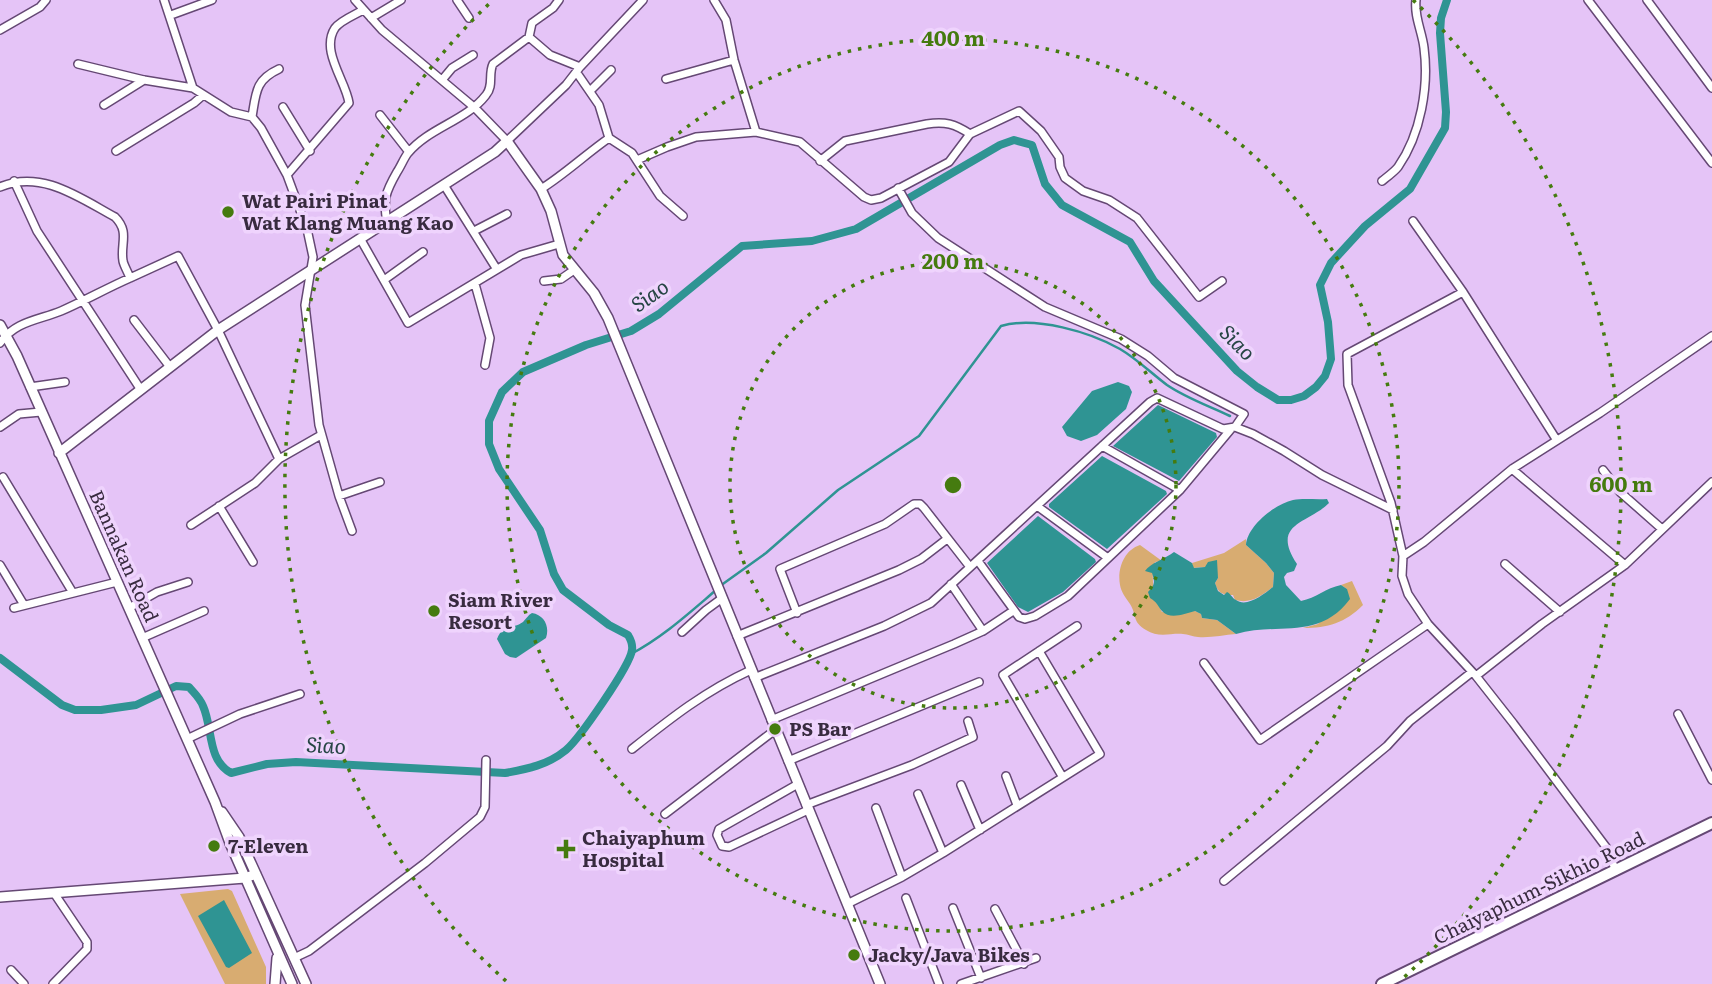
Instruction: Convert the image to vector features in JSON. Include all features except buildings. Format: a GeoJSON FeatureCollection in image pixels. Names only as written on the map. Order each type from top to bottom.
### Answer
{"type":"FeatureCollection","features":[{"type":"Feature","properties":{"kind":"main road","name":"Chaiyaphum-Sikhio Road"},"geometry":{"type":"LineString","coordinates":[[1382,984],[1712,823]]}},
{"type":"Feature","properties":{"kind":"street"},"geometry":{"type":"LineString","coordinates":[[0,30],[40,7],[46,0]]}},
{"type":"Feature","properties":{"kind":"street"},"geometry":{"type":"LineString","coordinates":[[164,0],[193,88],[231,112],[252,117],[288,175],[307,229],[313,257],[305,305],[321,435],[352,531]]}},
{"type":"Feature","properties":{"kind":"street"},"geometry":{"type":"LineString","coordinates":[[171,15],[212,0]]}},
{"type":"Feature","properties":{"kind":"street"},"geometry":{"type":"LineString","coordinates":[[355,0],[371,18],[475,108],[507,141],[541,189],[551,211],[563,254],[594,293],[621,348],[713,580],[880,984]]}},
{"type":"Feature","properties":{"kind":"street"},"geometry":{"type":"LineString","coordinates":[[371,18],[401,0]]}},
{"type":"Feature","properties":{"kind":"street"},"geometry":{"type":"LineString","coordinates":[[457,0],[469,18]]}},
{"type":"Feature","properties":{"kind":"street"},"geometry":{"type":"LineString","coordinates":[[387,223],[385,193],[409,152],[475,108],[491,88],[493,64],[529,37],[532,23],[553,8],[558,0]]}},
{"type":"Feature","properties":{"kind":"street"},"geometry":{"type":"LineString","coordinates":[[59,453],[218,330],[495,152],[578,70],[643,0]]}},
{"type":"Feature","properties":{"kind":"street"},"geometry":{"type":"LineString","coordinates":[[714,0],[724,13],[734,60],[756,132]]}},
{"type":"Feature","properties":{"kind":"street"},"geometry":{"type":"LineString","coordinates":[[1382,181],[1397,167],[1419,119],[1426,66],[1424,44],[1417,22],[1416,0]]}},
{"type":"Feature","properties":{"kind":"street"},"geometry":{"type":"LineString","coordinates":[[1588,0],[1712,163]]}},
{"type":"Feature","properties":{"kind":"street"},"geometry":{"type":"LineString","coordinates":[[1647,0],[1712,88]]}},
{"type":"Feature","properties":{"kind":"street"},"geometry":{"type":"LineString","coordinates":[[288,175],[349,103],[331,51],[332,35],[336,27],[363,10]]}},
{"type":"Feature","properties":{"kind":"street"},"geometry":{"type":"LineString","coordinates":[[529,37],[550,55],[578,70],[599,105],[609,138],[632,153],[660,196],[683,216]]}},
{"type":"Feature","properties":{"kind":"street"},"geometry":{"type":"LineString","coordinates":[[442,80],[452,68],[473,55]]}},
{"type":"Feature","properties":{"kind":"street"},"geometry":{"type":"LineString","coordinates":[[666,79],[734,60]]}},
{"type":"Feature","properties":{"kind":"street"},"geometry":{"type":"LineString","coordinates":[[78,64],[144,80],[193,88]]}},
{"type":"Feature","properties":{"kind":"street"},"geometry":{"type":"LineString","coordinates":[[252,117],[258,83],[279,69]]}},
{"type":"Feature","properties":{"kind":"street"},"geometry":{"type":"LineString","coordinates":[[590,91],[611,70]]}},
{"type":"Feature","properties":{"kind":"street"},"geometry":{"type":"LineString","coordinates":[[104,104],[144,80]]}},
{"type":"Feature","properties":{"kind":"street"},"geometry":{"type":"LineString","coordinates":[[116,151],[202,96]]}},
{"type":"Feature","properties":{"kind":"street"},"geometry":{"type":"LineString","coordinates":[[283,107],[310,151]]}},
{"type":"Feature","properties":{"kind":"street"},"geometry":{"type":"LineString","coordinates":[[637,160],[696,137],[756,132],[800,142],[864,197],[871,200],[899,190],[949,162],[970,134],[1019,111],[1041,131],[1059,157],[1065,178],[1083,191],[1109,200],[1137,218],[1199,297],[1222,281]]}},
{"type":"Feature","properties":{"kind":"street"},"geometry":{"type":"LineString","coordinates":[[380,115],[409,152]]}},
{"type":"Feature","properties":{"kind":"street"},"geometry":{"type":"LineString","coordinates":[[820,161],[845,141],[927,124],[955,124],[970,134]]}},
{"type":"Feature","properties":{"kind":"street"},"geometry":{"type":"LineString","coordinates":[[541,189],[609,138]]}},
{"type":"Feature","properties":{"kind":"street"},"geometry":{"type":"LineString","coordinates":[[0,187],[13,181],[26,180],[57,186],[115,217],[120,222],[125,237],[123,260],[130,278]]}},
{"type":"Feature","properties":{"kind":"street"},"geometry":{"type":"LineString","coordinates":[[13,181],[37,231],[141,390]]}},
{"type":"Feature","properties":{"kind":"street"},"geometry":{"type":"LineString","coordinates":[[444,185],[496,268]]}},
{"type":"Feature","properties":{"kind":"street"},"geometry":{"type":"LineString","coordinates":[[899,190],[912,213],[938,237],[1045,307],[1121,339],[1148,356],[1174,378],[1244,414],[1180,490],[1068,596],[1035,617],[1025,619],[1013,611],[978,561]]}},
{"type":"Feature","properties":{"kind":"street"},"geometry":{"type":"LineString","coordinates":[[474,231],[507,214]]}},
{"type":"Feature","properties":{"kind":"street"},"geometry":{"type":"LineString","coordinates":[[1413,221],[1463,292],[1556,439]]}},
{"type":"Feature","properties":{"kind":"street"},"geometry":{"type":"LineString","coordinates":[[361,240],[408,323],[475,284],[496,268],[521,255],[559,244]]}},
{"type":"Feature","properties":{"kind":"street"},"geometry":{"type":"LineString","coordinates":[[384,280],[423,252]]}},
{"type":"Feature","properties":{"kind":"street"},"geometry":{"type":"LineString","coordinates":[[0,343],[6,334],[24,323],[59,312],[178,256],[218,330],[279,459]]}},
{"type":"Feature","properties":{"kind":"street"},"geometry":{"type":"LineString","coordinates":[[544,281],[561,279],[574,270]]}},
{"type":"Feature","properties":{"kind":"street"},"geometry":{"type":"LineString","coordinates":[[475,284],[490,338],[485,365]]}},
{"type":"Feature","properties":{"kind":"street"},"geometry":{"type":"LineString","coordinates":[[1463,292],[1347,354],[1348,385],[1393,510],[1403,556],[1402,576],[1408,594],[1428,624],[1474,674],[1606,847],[1616,871]]}},
{"type":"Feature","properties":{"kind":"street"},"geometry":{"type":"LineString","coordinates":[[134,320],[170,367]]}},
{"type":"Feature","properties":{"kind":"street","name":"Bannakan Road"},"geometry":{"type":"LineString","coordinates":[[0,325],[215,802],[292,984]]}},
{"type":"Feature","properties":{"kind":"street"},"geometry":{"type":"LineString","coordinates":[[1403,556],[1512,469],[1712,337]]}},
{"type":"Feature","properties":{"kind":"street"},"geometry":{"type":"LineString","coordinates":[[30,387],[65,382]]}},
{"type":"Feature","properties":{"kind":"street"},"geometry":{"type":"LineString","coordinates":[[632,749],[687,705],[724,682],[884,626],[931,603],[1157,398],[1208,423],[1237,425],[1322,475],[1393,510]]}},
{"type":"Feature","properties":{"kind":"street"},"geometry":{"type":"LineString","coordinates":[[0,427],[19,414],[41,412]]}},
{"type":"Feature","properties":{"kind":"street"},"geometry":{"type":"LineString","coordinates":[[191,524],[255,483],[279,459],[321,435]]}},
{"type":"Feature","properties":{"kind":"street"},"geometry":{"type":"LineString","coordinates":[[1102,446],[1180,490]]}},
{"type":"Feature","properties":{"kind":"street"},"geometry":{"type":"LineString","coordinates":[[1512,469],[1625,565]]}},
{"type":"Feature","properties":{"kind":"street"},"geometry":{"type":"LineString","coordinates":[[1603,470],[1620,492],[1662,529]]}},
{"type":"Feature","properties":{"kind":"street"},"geometry":{"type":"LineString","coordinates":[[3,477],[73,593]]}},
{"type":"Feature","properties":{"kind":"street"},"geometry":{"type":"LineString","coordinates":[[339,496],[380,482]]}},
{"type":"Feature","properties":{"kind":"street"},"geometry":{"type":"LineString","coordinates":[[1224,881],[1387,746],[1410,722],[1625,565],[1712,482]]}},
{"type":"Feature","properties":{"kind":"street"},"geometry":{"type":"LineString","coordinates":[[797,613],[780,572],[785,566],[885,524],[916,503],[924,508],[970,567]]}},
{"type":"Feature","properties":{"kind":"street"},"geometry":{"type":"LineString","coordinates":[[219,506],[253,562]]}},
{"type":"Feature","properties":{"kind":"street"},"geometry":{"type":"LineString","coordinates":[[1037,506],[1108,558]]}},
{"type":"Feature","properties":{"kind":"street"},"geometry":{"type":"LineString","coordinates":[[737,636],[899,570],[921,559],[947,539]]}},
{"type":"Feature","properties":{"kind":"street"},"geometry":{"type":"LineString","coordinates":[[1505,564],[1560,612]]}},
{"type":"Feature","properties":{"kind":"street"},"geometry":{"type":"LineString","coordinates":[[0,565],[24,606]]}},
{"type":"Feature","properties":{"kind":"street"},"geometry":{"type":"LineString","coordinates":[[14,608],[117,582]]}},
{"type":"Feature","properties":{"kind":"street"},"geometry":{"type":"LineString","coordinates":[[128,608],[158,592],[188,582]]}},
{"type":"Feature","properties":{"kind":"street"},"geometry":{"type":"LineString","coordinates":[[951,583],[983,631]]}},
{"type":"Feature","properties":{"kind":"street"},"geometry":{"type":"LineString","coordinates":[[682,632],[720,597]]}},
{"type":"Feature","properties":{"kind":"street"},"geometry":{"type":"LineString","coordinates":[[142,638],[204,611]]}},
{"type":"Feature","properties":{"kind":"street"},"geometry":{"type":"LineString","coordinates":[[664,814],[773,725],[983,631],[1013,611]]}},
{"type":"Feature","properties":{"kind":"street"},"geometry":{"type":"LineString","coordinates":[[1204,663],[1260,740],[1428,624]]}},
{"type":"Feature","properties":{"kind":"street"},"geometry":{"type":"LineString","coordinates":[[1062,776],[1003,675],[1077,625]]}},
{"type":"Feature","properties":{"kind":"street"},"geometry":{"type":"LineString","coordinates":[[847,904],[943,853],[1100,754],[1039,651]]}},
{"type":"Feature","properties":{"kind":"street"},"geometry":{"type":"LineString","coordinates":[[788,761],[979,682]]}},
{"type":"Feature","properties":{"kind":"street"},"geometry":{"type":"LineString","coordinates":[[187,739],[240,714],[300,694]]}},
{"type":"Feature","properties":{"kind":"street"},"geometry":{"type":"LineString","coordinates":[[1678,714],[1712,780]]}},
{"type":"Feature","properties":{"kind":"street"},"geometry":{"type":"LineString","coordinates":[[798,785],[719,829],[717,835],[722,846],[729,847],[807,807],[973,737],[968,721]]}},
{"type":"Feature","properties":{"kind":"street"},"geometry":{"type":"LineString","coordinates":[[294,958],[309,951],[383,895],[480,817],[485,807],[486,761]]}},
{"type":"Feature","properties":{"kind":"street"},"geometry":{"type":"LineString","coordinates":[[1006,776],[1017,805]]}},
{"type":"Feature","properties":{"kind":"street"},"geometry":{"type":"LineString","coordinates":[[961,785],[980,830]]}},
{"type":"Feature","properties":{"kind":"street"},"geometry":{"type":"LineString","coordinates":[[918,794],[943,853]]}},
{"type":"Feature","properties":{"kind":"street","name":"Bannakan Road"},"geometry":{"type":"LineString","coordinates":[[215,802],[239,837],[305,984]]}},
{"type":"Feature","properties":{"kind":"street"},"geometry":{"type":"LineString","coordinates":[[876,808],[902,877]]}},
{"type":"Feature","properties":{"kind":"street"},"geometry":{"type":"LineString","coordinates":[[0,897],[245,878],[256,874]]}},
{"type":"Feature","properties":{"kind":"street"},"geometry":{"type":"LineString","coordinates":[[53,984],[87,949],[87,942],[54,893]]}},
{"type":"Feature","properties":{"kind":"street"},"geometry":{"type":"LineString","coordinates":[[906,898],[939,984]]}},
{"type":"Feature","properties":{"kind":"street"},"geometry":{"type":"LineString","coordinates":[[953,908],[981,978]]}},
{"type":"Feature","properties":{"kind":"street"},"geometry":{"type":"LineString","coordinates":[[995,909],[1024,964]]}},
{"type":"Feature","properties":{"kind":"street"},"geometry":{"type":"LineString","coordinates":[[275,984],[278,967],[276,949]]}},
{"type":"Feature","properties":{"kind":"street"},"geometry":{"type":"LineString","coordinates":[[961,984],[1036,958]]}},
{"type":"Feature","properties":{"kind":"street"},"geometry":{"type":"LineString","coordinates":[[11,971],[24,984]]}},
{"type":"Feature","properties":{"kind":"shaded area"},"geometry":{"type":"Polygon","coordinates":[[[1118,382],[1129,386],[1132,392],[1126,409],[1097,435],[1081,441],[1067,436],[1062,427],[1092,391],[1118,382]]]}},
{"type":"Feature","properties":{"kind":"shaded area"},"geometry":{"type":"Polygon","coordinates":[[[1158,405],[1216,433],[1217,437],[1179,481],[1113,446],[1158,405]]]}},
{"type":"Feature","properties":{"kind":"shaded area"},"geometry":{"type":"Polygon","coordinates":[[[1102,456],[1167,494],[1107,549],[1049,507],[1049,504],[1102,456]]]}},
{"type":"Feature","properties":{"kind":"shaded area"},"geometry":{"type":"Polygon","coordinates":[[[1297,499],[1327,499],[1329,503],[1290,532],[1290,550],[1297,564],[1294,571],[1284,577],[1286,585],[1301,601],[1341,585],[1347,589],[1350,599],[1325,621],[1297,628],[1236,634],[1217,620],[1202,618],[1201,614],[1195,611],[1177,616],[1165,614],[1150,598],[1148,592],[1154,579],[1152,573],[1145,571],[1174,552],[1192,563],[1194,568],[1205,567],[1208,562],[1217,560],[1218,578],[1215,583],[1218,591],[1224,595],[1227,592],[1240,602],[1255,599],[1273,587],[1274,573],[1246,545],[1251,531],[1270,511],[1286,502],[1297,499]]]}},
{"type":"Feature","properties":{"kind":"shaded area"},"geometry":{"type":"Polygon","coordinates":[[[1038,516],[1096,562],[1063,592],[1028,612],[1018,607],[987,563],[1038,516]]]}},
{"type":"Feature","properties":{"kind":"shaded area"},"geometry":{"type":"Polygon","coordinates":[[[1246,539],[1246,545],[1274,573],[1273,587],[1255,599],[1240,601],[1235,600],[1233,595],[1219,591],[1215,583],[1218,578],[1216,571],[1205,567],[1193,568],[1192,563],[1224,553],[1246,539]]]}},
{"type":"Feature","properties":{"kind":"shaded area"},"geometry":{"type":"Polygon","coordinates":[[[1140,545],[1162,561],[1155,562],[1153,581],[1162,612],[1195,611],[1201,614],[1202,618],[1217,620],[1236,634],[1203,637],[1160,635],[1142,627],[1121,590],[1119,579],[1126,556],[1134,547],[1140,545]]]}},
{"type":"Feature","properties":{"kind":"shaded area"},"geometry":{"type":"Polygon","coordinates":[[[1352,581],[1363,605],[1336,623],[1303,628],[1318,624],[1347,589],[1341,585],[1352,581]]]}},
{"type":"Feature","properties":{"kind":"shaded area"},"geometry":{"type":"Polygon","coordinates":[[[532,613],[545,622],[546,638],[516,658],[510,657],[505,654],[497,639],[502,630],[523,622],[532,613]]]}},
{"type":"Feature","properties":{"kind":"shaded area"},"geometry":{"type":"Polygon","coordinates":[[[228,889],[232,891],[266,967],[266,984],[225,984],[180,894],[228,889]]]}},
{"type":"Feature","properties":{"kind":"shaded area"},"geometry":{"type":"Polygon","coordinates":[[[224,900],[252,953],[229,968],[198,916],[224,900]]]}},
{"type":"Feature","properties":{"kind":"waterway","name":"Siao"},"geometry":{"type":"LineString","coordinates":[[0,658],[62,705],[75,710],[101,710],[136,705],[176,686],[189,687],[203,706],[214,752],[223,767],[231,773],[267,764],[296,762],[505,773],[545,763],[566,750],[582,732],[623,671],[632,646],[628,635],[609,625],[563,590],[554,574],[540,530],[499,469],[489,444],[489,421],[502,392],[523,372],[586,345],[631,331],[659,314],[742,246],[812,241],[856,229],[1000,145],[1014,140],[1032,145],[1045,184],[1062,205],[1130,242],[1154,281],[1237,371],[1278,400],[1304,396],[1325,376],[1331,359],[1328,322],[1320,285],[1331,263],[1365,226],[1410,189],[1445,128],[1440,33],[1441,18],[1447,0]]}},
{"type":"Feature","properties":{"kind":"waterway"},"geometry":{"type":"LineString","coordinates":[[720,586],[766,553],[838,490],[919,436],[1001,326],[1015,323],[1046,324],[1094,337],[1126,353],[1174,390],[1230,416]]}},
{"type":"Feature","properties":{"kind":"waterway"},"geometry":{"type":"LineString","coordinates":[[631,654],[665,633],[715,591]]}},
{"type":"Feature","properties":{"kind":"place","name":"Wat Pairi Pinat Wat Klang Muang Kao"},"geometry":{"type":"Point","coordinates":[228,212]}},
{"type":"Feature","properties":{"kind":"place","name":"Siam River Resort"},"geometry":{"type":"Point","coordinates":[434,611]}},
{"type":"Feature","properties":{"kind":"place","name":"PS Bar"},"geometry":{"type":"Point","coordinates":[775,729]}},
{"type":"Feature","properties":{"kind":"place","name":"7-Eleven"},"geometry":{"type":"Point","coordinates":[214,846]}},
{"type":"Feature","properties":{"kind":"place","name":"Chaiyaphum Hospital"},"geometry":{"type":"Point","coordinates":[566,849]}},
{"type":"Feature","properties":{"kind":"place","name":"Jacky/Java Bikes"},"geometry":{"type":"Point","coordinates":[854,955]}}]}
